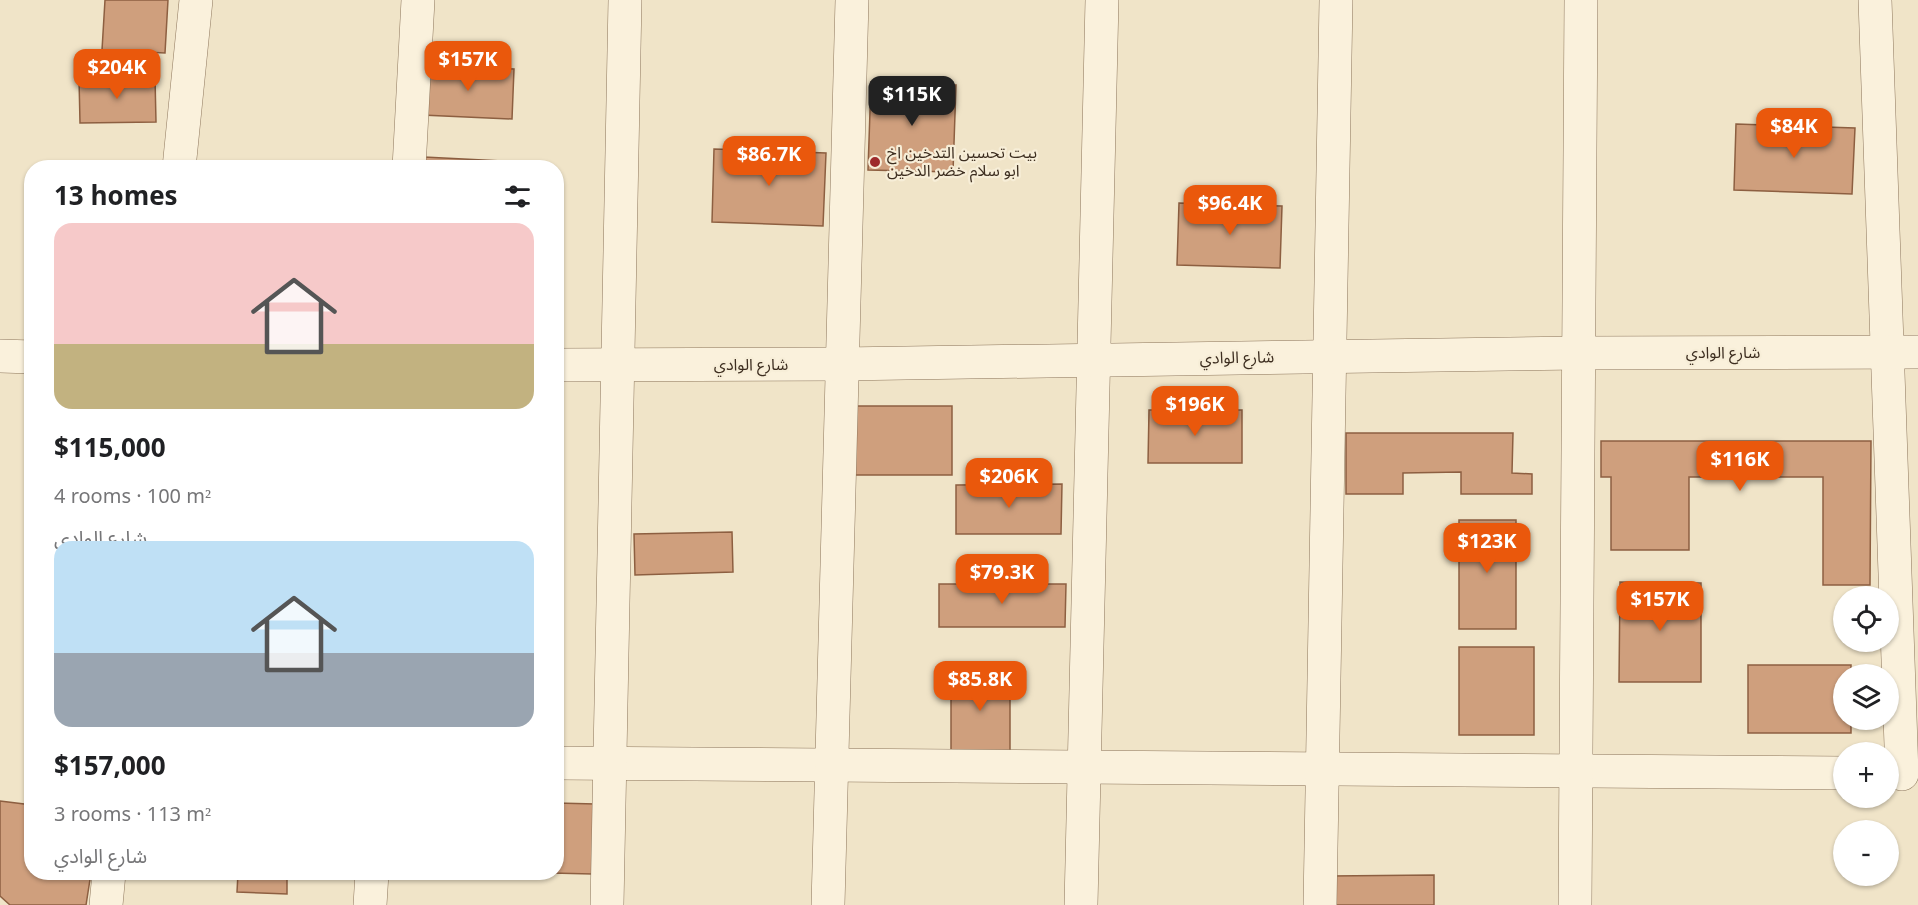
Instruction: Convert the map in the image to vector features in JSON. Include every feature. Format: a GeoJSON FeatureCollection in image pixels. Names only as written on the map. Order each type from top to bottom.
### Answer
{"type":"FeatureCollection","features":[{"type":"Feature","properties":{"kind":"street"},"geometry":{"type":"LineString","coordinates":[[180,160],[196,0]]}},
{"type":"Feature","properties":{"kind":"street"},"geometry":{"type":"LineString","coordinates":[[409,160],[418,0]]}},
{"type":"Feature","properties":{"kind":"street"},"geometry":{"type":"LineString","coordinates":[[607,905],[625,0]]}},
{"type":"Feature","properties":{"kind":"street"},"geometry":{"type":"LineString","coordinates":[[828,905],[852,0]]}},
{"type":"Feature","properties":{"kind":"street"},"geometry":{"type":"LineString","coordinates":[[1081,905],[1102,0]]}},
{"type":"Feature","properties":{"kind":"street"},"geometry":{"type":"LineString","coordinates":[[1320,905],[1336,0]]}},
{"type":"Feature","properties":{"kind":"street"},"geometry":{"type":"LineString","coordinates":[[1575,905],[1581,0]]}},
{"type":"Feature","properties":{"kind":"street"},"geometry":{"type":"LineString","coordinates":[[1875,0],[1903,352],[1903,774]]}},
{"type":"Feature","properties":{"kind":"street","name":"شارع الوادي"},"geometry":{"type":"LineString","coordinates":[[564,365],[1094,361],[1579,353],[1903,352]]}},
{"type":"Feature","properties":{"kind":"street"},"geometry":{"type":"LineString","coordinates":[[0,356],[24,357]]}},
{"type":"Feature","properties":{"kind":"street"},"geometry":{"type":"LineString","coordinates":[[564,763],[1833,773]]}},
{"type":"Feature","properties":{"kind":"street"},"geometry":{"type":"LineString","coordinates":[[106,905],[108,880]]}},
{"type":"Feature","properties":{"kind":"street"},"geometry":{"type":"LineString","coordinates":[[370,905],[372,880]]}},
{"type":"Feature","properties":{"kind":"building"},"geometry":{"type":"Polygon","coordinates":[[[105,0],[168,0],[165,53],[102,50],[105,0]]]}},
{"type":"Feature","properties":{"kind":"building"},"geometry":{"type":"Polygon","coordinates":[[[424,65],[514,69],[512,119],[422,115],[424,65]]]}},
{"type":"Feature","properties":{"kind":"building"},"geometry":{"type":"Polygon","coordinates":[[[79,78],[155,78],[156,122],[80,123],[79,78]]]}},
{"type":"Feature","properties":{"kind":"building"},"geometry":{"type":"Polygon","coordinates":[[[871,82],[956,85],[953,172],[868,170],[871,82]]]}},
{"type":"Feature","properties":{"kind":"building"},"geometry":{"type":"Polygon","coordinates":[[[1736,124],[1855,128],[1852,194],[1734,190],[1736,124]]]}},
{"type":"Feature","properties":{"kind":"building"},"geometry":{"type":"Polygon","coordinates":[[[714,149],[826,153],[823,226],[712,222],[714,149]]]}},
{"type":"Feature","properties":{"kind":"building"},"geometry":{"type":"Polygon","coordinates":[[[424,157],[482,160],[424,160],[424,157]]]}},
{"type":"Feature","properties":{"kind":"building"},"geometry":{"type":"Polygon","coordinates":[[[1179,203],[1282,206],[1280,268],[1177,265],[1179,203]]]}},
{"type":"Feature","properties":{"kind":"building"},"geometry":{"type":"Polygon","coordinates":[[[849,406],[952,406],[952,475],[849,475],[849,406]]]}},
{"type":"Feature","properties":{"kind":"building"},"geometry":{"type":"Polygon","coordinates":[[[1149,410],[1242,410],[1242,463],[1148,463],[1149,410]]]}},
{"type":"Feature","properties":{"kind":"building"},"geometry":{"type":"Polygon","coordinates":[[[1346,433],[1513,433],[1512,473],[1532,474],[1532,494],[1461,494],[1461,472],[1403,473],[1403,494],[1346,494],[1346,433]]]}},
{"type":"Feature","properties":{"kind":"building"},"geometry":{"type":"Polygon","coordinates":[[[1601,441],[1871,441],[1870,585],[1823,585],[1823,477],[1689,477],[1689,550],[1611,550],[1611,477],[1601,477],[1601,441]]]}},
{"type":"Feature","properties":{"kind":"building"},"geometry":{"type":"Polygon","coordinates":[[[1062,484],[1061,534],[956,534],[956,485],[1062,484]]]}},
{"type":"Feature","properties":{"kind":"building"},"geometry":{"type":"Polygon","coordinates":[[[1459,520],[1516,520],[1516,629],[1459,629],[1459,520]]]}},
{"type":"Feature","properties":{"kind":"building"},"geometry":{"type":"Polygon","coordinates":[[[732,532],[733,572],[635,575],[634,534],[732,532]]]}},
{"type":"Feature","properties":{"kind":"building"},"geometry":{"type":"Polygon","coordinates":[[[1620,582],[1701,583],[1701,682],[1619,682],[1620,582]]]}},
{"type":"Feature","properties":{"kind":"building"},"geometry":{"type":"Polygon","coordinates":[[[939,584],[1066,584],[1065,627],[939,627],[939,584]]]}},
{"type":"Feature","properties":{"kind":"building"},"geometry":{"type":"Polygon","coordinates":[[[1459,647],[1534,647],[1534,735],[1459,735],[1459,647]]]}},
{"type":"Feature","properties":{"kind":"building"},"geometry":{"type":"Polygon","coordinates":[[[1748,665],[1833,665],[1833,730],[1851,730],[1851,733],[1748,733],[1748,665]]]}},
{"type":"Feature","properties":{"kind":"building"},"geometry":{"type":"Polygon","coordinates":[[[951,670],[1010,670],[1010,754],[951,754],[951,670]]]}},
{"type":"Feature","properties":{"kind":"building"},"geometry":{"type":"Polygon","coordinates":[[[0,801],[24,804],[24,880],[90,880],[86,905],[10,905],[0,896],[0,801]]]}},
{"type":"Feature","properties":{"kind":"building"},"geometry":{"type":"Polygon","coordinates":[[[564,803],[595,804],[592,874],[564,873],[564,803]]]}},
{"type":"Feature","properties":{"kind":"building"},"geometry":{"type":"Polygon","coordinates":[[[1434,875],[1434,905],[1330,905],[1330,876],[1434,875]]]}},
{"type":"Feature","properties":{"kind":"building"},"geometry":{"type":"Polygon","coordinates":[[[238,880],[287,880],[287,894],[237,892],[238,880]]]}},
{"type":"Feature","properties":{"kind":"place","name":"بيت تحسين التدخين اخ ابو سلام خضر الدخين"},"geometry":{"type":"Point","coordinates":[875,162]}}]}
